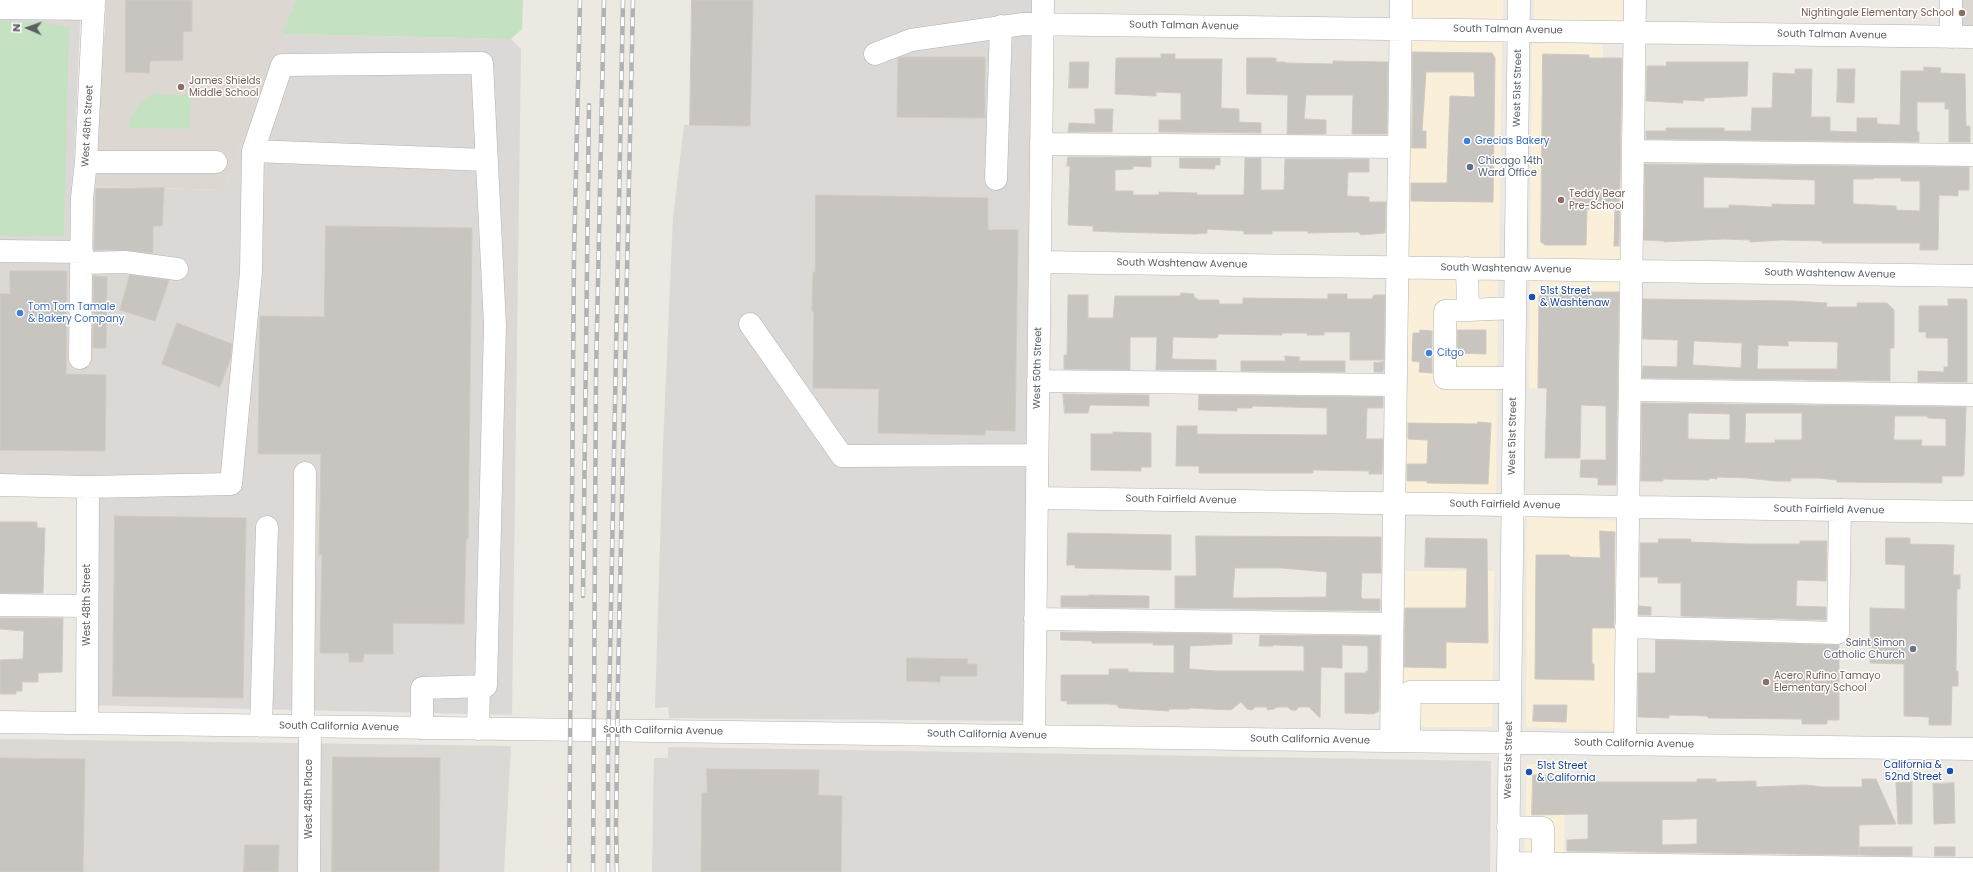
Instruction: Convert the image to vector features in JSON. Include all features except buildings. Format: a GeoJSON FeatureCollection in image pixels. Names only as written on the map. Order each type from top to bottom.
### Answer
{"type":"FeatureCollection","features":[{"type":"Feature","properties":{"kind":"street","name":"West 50th Street"},"geometry":{"type":"LineString","coordinates":[[1034,736],[1043,0]]}},
{"type":"Feature","properties":{"kind":"street"},"geometry":{"type":"LineString","coordinates":[[1400,741],[1392,624],[1401,0]]}},
{"type":"Feature","properties":{"kind":"street","name":"West 51st Street"},"geometry":{"type":"LineString","coordinates":[[1508,868],[1519,0]]}},
{"type":"Feature","properties":{"kind":"street"},"geometry":{"type":"LineString","coordinates":[[1624,744],[1635,0]]}},
{"type":"Feature","properties":{"kind":"street"},"geometry":{"type":"LineString","coordinates":[[1951,0],[1951,37]]}},
{"type":"Feature","properties":{"kind":"street"},"geometry":{"type":"LineString","coordinates":[[0,8],[94,4]]}},
{"type":"Feature","properties":{"kind":"street","name":"West 48th Street"},"geometry":{"type":"LineString","coordinates":[[80,358],[82,198],[86,162],[94,4]]}},
{"type":"Feature","properties":{"kind":"street","name":"South Talman Avenue"},"geometry":{"type":"LineString","coordinates":[[875,54],[911,40],[1001,26],[1043,24],[1973,38]]}},
{"type":"Feature","properties":{"kind":"street"},"geometry":{"type":"LineString","coordinates":[[996,179],[1001,26]]}},
{"type":"Feature","properties":{"kind":"street"},"geometry":{"type":"LineString","coordinates":[[0,485],[88,487],[231,484],[251,272],[253,151],[282,65],[482,63],[494,333],[486,686],[422,688],[422,728]]}},
{"type":"Feature","properties":{"kind":"street"},"geometry":{"type":"LineString","coordinates":[[1041,144],[1399,147]]}},
{"type":"Feature","properties":{"kind":"street"},"geometry":{"type":"LineString","coordinates":[[253,151],[486,160]]}},
{"type":"Feature","properties":{"kind":"street"},"geometry":{"type":"LineString","coordinates":[[1633,151],[1973,155]]}},
{"type":"Feature","properties":{"kind":"street"},"geometry":{"type":"LineString","coordinates":[[86,162],[216,162]]}},
{"type":"Feature","properties":{"kind":"street"},"geometry":{"type":"LineString","coordinates":[[0,251],[125,262],[177,269]]}},
{"type":"Feature","properties":{"kind":"street","name":"South Washtenaw Avenue"},"geometry":{"type":"LineString","coordinates":[[1040,262],[1973,276]]}},
{"type":"Feature","properties":{"kind":"street"},"geometry":{"type":"LineString","coordinates":[[1467,268],[1468,310]]}},
{"type":"Feature","properties":{"kind":"street"},"geometry":{"type":"LineString","coordinates":[[1514,378],[1445,378],[1446,311],[1515,308]]}},
{"type":"Feature","properties":{"kind":"street"},"geometry":{"type":"LineString","coordinates":[[750,324],[842,456],[1037,455]]}},
{"type":"Feature","properties":{"kind":"street"},"geometry":{"type":"LineString","coordinates":[[1038,381],[1396,385]]}},
{"type":"Feature","properties":{"kind":"street"},"geometry":{"type":"LineString","coordinates":[[1630,390],[1973,395]]}},
{"type":"Feature","properties":{"kind":"street","name":"West 48th Place"},"geometry":{"type":"LineString","coordinates":[[305,473],[306,726],[309,872]]}},
{"type":"Feature","properties":{"kind":"street","name":"West 48th Street"},"geometry":{"type":"LineString","coordinates":[[87,723],[88,487]]}},
{"type":"Feature","properties":{"kind":"street","name":"South Fairfield Avenue"},"geometry":{"type":"LineString","coordinates":[[1037,498],[1973,512]]}},
{"type":"Feature","properties":{"kind":"street"},"geometry":{"type":"LineString","coordinates":[[1626,627],[1838,633],[1840,510]]}},
{"type":"Feature","properties":{"kind":"street"},"geometry":{"type":"LineString","coordinates":[[261,726],[267,527]]}},
{"type":"Feature","properties":{"kind":"street"},"geometry":{"type":"LineString","coordinates":[[0,605],[87,606]]}},
{"type":"Feature","properties":{"kind":"street"},"geometry":{"type":"LineString","coordinates":[[1035,619],[1392,624]]}},
{"type":"Feature","properties":{"kind":"street"},"geometry":{"type":"LineString","coordinates":[[478,729],[479,686]]}},
{"type":"Feature","properties":{"kind":"street"},"geometry":{"type":"LineString","coordinates":[[1400,741],[1410,692],[1510,692]]}},
{"type":"Feature","properties":{"kind":"street","name":"South California Avenue"},"geometry":{"type":"LineString","coordinates":[[0,722],[1973,749]]}},
{"type":"Feature","properties":{"kind":"street"},"geometry":{"type":"LineString","coordinates":[[1508,827],[1543,828],[1543,868]]}},
{"type":"Feature","properties":{"kind":"street"},"geometry":{"type":"LineString","coordinates":[[1508,868],[1973,869]]}},
{"type":"Feature","properties":{"kind":"shaded area"},"geometry":{"type":"Polygon","coordinates":[[[0,0],[81,0],[73,186],[223,190],[282,34],[511,39],[521,49],[512,715],[84,705],[86,490],[0,486],[0,0]]]}},
{"type":"Feature","properties":{"kind":"shaded area","name":"James Shields Middle School"},"geometry":{"type":"Polygon","coordinates":[[[106,0],[296,0],[223,190],[89,186],[105,29],[106,0]]]}},
{"type":"Feature","properties":{"kind":"shaded area"},"geometry":{"type":"Polygon","coordinates":[[[692,0],[1033,0],[1025,721],[669,718],[668,707],[655,708],[663,446],[673,218],[684,125],[690,125],[692,0]]]}},
{"type":"Feature","properties":{"kind":"shaded area"},"geometry":{"type":"Polygon","coordinates":[[[1401,0],[1503,0],[1503,22],[1400,21],[1401,0]]]}},
{"type":"Feature","properties":{"kind":"shaded area"},"geometry":{"type":"Polygon","coordinates":[[[1534,0],[1635,0],[1635,23],[1534,20],[1534,0]]]}},
{"type":"Feature","properties":{"kind":"shaded area","name":"Nightingale Elementary School"},"geometry":{"type":"Polygon","coordinates":[[[1951,0],[1973,0],[1973,26],[1951,26],[1951,0]]]}},
{"type":"Feature","properties":{"kind":"shaded area"},"geometry":{"type":"Polygon","coordinates":[[[1400,40],[1502,42],[1499,259],[1397,257],[1400,40]]]}},
{"type":"Feature","properties":{"kind":"shaded area"},"geometry":{"type":"Polygon","coordinates":[[[1532,41],[1603,45],[1601,123],[1633,123],[1631,262],[1530,259],[1532,41]]]}},
{"type":"Feature","properties":{"kind":"shaded area"},"geometry":{"type":"Polygon","coordinates":[[[1397,278],[1498,280],[1496,494],[1394,494],[1397,278]]]}},
{"type":"Feature","properties":{"kind":"shaded area"},"geometry":{"type":"Polygon","coordinates":[[[1530,280],[1631,281],[1630,390],[1529,388],[1530,280]]]}},
{"type":"Feature","properties":{"kind":"shaded area"},"geometry":{"type":"Polygon","coordinates":[[[1527,517],[1628,521],[1625,731],[1526,727],[1527,517]]]}},
{"type":"Feature","properties":{"kind":"shaded area"},"geometry":{"type":"Polygon","coordinates":[[[1393,571],[1494,571],[1492,727],[1391,727],[1393,571]]]}},
{"type":"Feature","properties":{"kind":"shaded area"},"geometry":{"type":"Polygon","coordinates":[[[0,739],[511,746],[504,872],[0,872],[0,739]]]}},
{"type":"Feature","properties":{"kind":"shaded area"},"geometry":{"type":"Polygon","coordinates":[[[668,747],[1491,761],[1490,872],[652,872],[654,758],[668,758],[668,747]]]}},
{"type":"Feature","properties":{"kind":"shaded area"},"geometry":{"type":"Polygon","coordinates":[[[1527,764],[1565,764],[1564,872],[1524,872],[1527,764]]]}},
{"type":"Feature","properties":{"kind":"green space"},"geometry":{"type":"Polygon","coordinates":[[[296,0],[523,0],[522,29],[511,39],[282,34],[296,0]]]}},
{"type":"Feature","properties":{"kind":"green space"},"geometry":{"type":"Polygon","coordinates":[[[0,21],[39,22],[69,27],[64,236],[0,236],[0,21]]]}},
{"type":"Feature","properties":{"kind":"green space"},"geometry":{"type":"Polygon","coordinates":[[[153,94],[191,95],[189,129],[129,128],[136,108],[143,100],[153,94]]]}},
{"type":"Feature","properties":{"kind":"railway"},"geometry":{"type":"LineString","coordinates":[[569,872],[574,255],[580,0]]}},
{"type":"Feature","properties":{"kind":"railway"},"geometry":{"type":"LineString","coordinates":[[593,872],[596,376],[604,0]]}},
{"type":"Feature","properties":{"kind":"railway"},"geometry":{"type":"LineString","coordinates":[[608,872],[608,756],[623,0]]}},
{"type":"Feature","properties":{"kind":"railway"},"geometry":{"type":"LineString","coordinates":[[617,872],[616,827],[618,680],[633,0]]}},
{"type":"Feature","properties":{"kind":"railway"},"geometry":{"type":"LineString","coordinates":[[583,596],[589,105]]}},
{"type":"Feature","properties":{"kind":"place","name":"Nightingale Elementary School"},"geometry":{"type":"Point","coordinates":[1962,13]}},
{"type":"Feature","properties":{"kind":"place","name":"James Shields Middle School"},"geometry":{"type":"Point","coordinates":[181,87]}},
{"type":"Feature","properties":{"kind":"place","name":"Grecias Bakery"},"geometry":{"type":"Point","coordinates":[1467,141]}},
{"type":"Feature","properties":{"kind":"place","name":"Chicago 14th Ward Office"},"geometry":{"type":"Point","coordinates":[1470,167]}},
{"type":"Feature","properties":{"kind":"place","name":"Teddy Bear Pre-School"},"geometry":{"type":"Point","coordinates":[1561,200]}},
{"type":"Feature","properties":{"kind":"place","name":"51st Street & Washtenaw"},"geometry":{"type":"Point","coordinates":[1532,297]}},
{"type":"Feature","properties":{"kind":"place","name":"Tom Tom Tamale & Bakery Company"},"geometry":{"type":"Point","coordinates":[20,313]}},
{"type":"Feature","properties":{"kind":"place","name":"Citgo"},"geometry":{"type":"Point","coordinates":[1429,353]}},
{"type":"Feature","properties":{"kind":"place","name":"Saint Simon Catholic Church"},"geometry":{"type":"Point","coordinates":[1913,649]}},
{"type":"Feature","properties":{"kind":"place","name":"Acero Rufino Tamayo Elementary School"},"geometry":{"type":"Point","coordinates":[1766,682]}},
{"type":"Feature","properties":{"kind":"place","name":"California & 52nd Street"},"geometry":{"type":"Point","coordinates":[1950,771]}},
{"type":"Feature","properties":{"kind":"place","name":"51st Street & California"},"geometry":{"type":"Point","coordinates":[1529,772]}}]}
